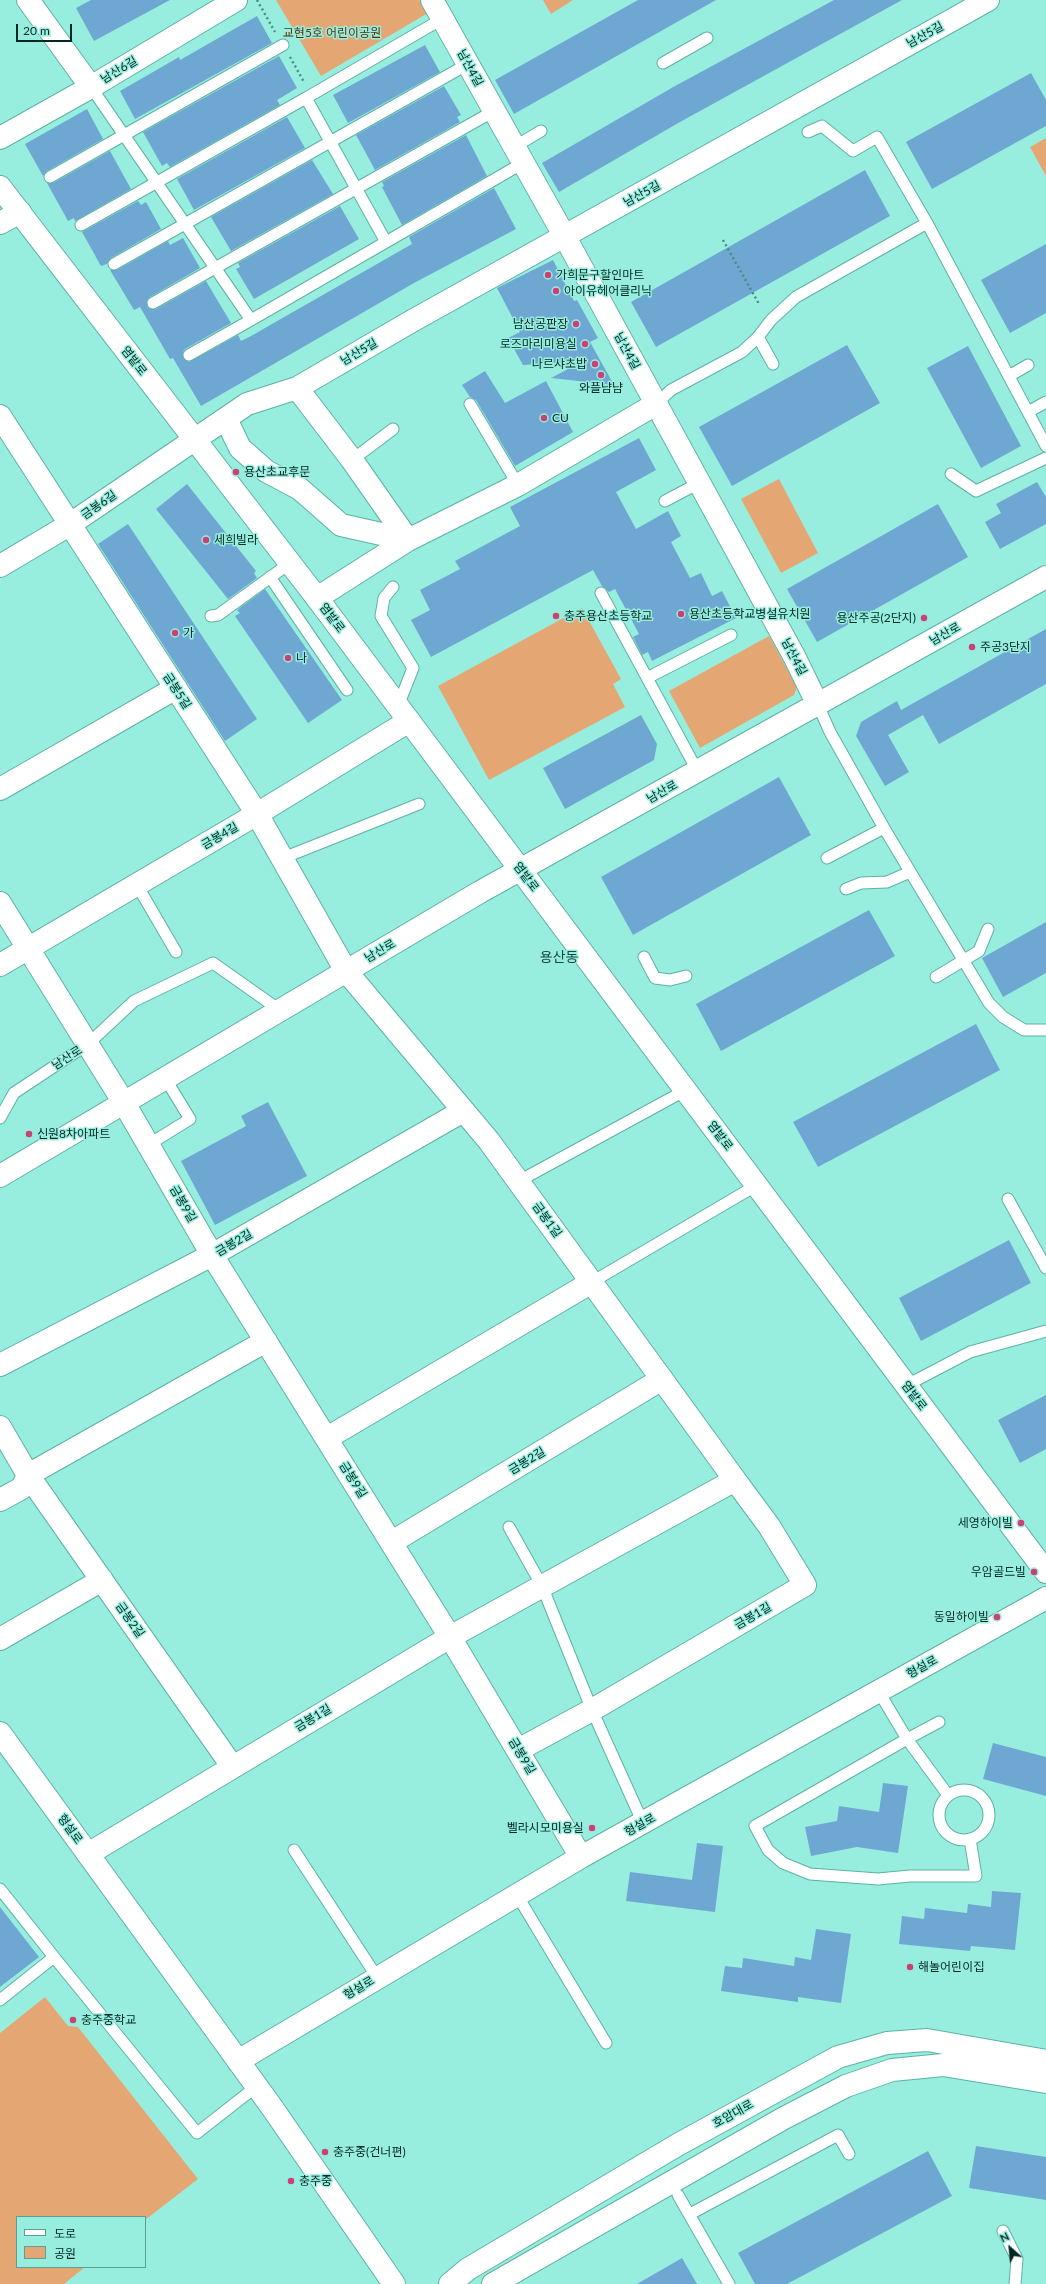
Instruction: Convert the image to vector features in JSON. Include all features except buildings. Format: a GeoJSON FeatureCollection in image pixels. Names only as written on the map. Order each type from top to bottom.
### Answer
{"type":"FeatureCollection","features":[{"type":"Feature","properties":{"kind":"street"},"geometry":{"type":"LineString","coordinates":[[28,0],[91,87]]}},
{"type":"Feature","properties":{"kind":"street","name":"남산6길"},"geometry":{"type":"LineString","coordinates":[[0,138],[91,87],[236,0]]}},
{"type":"Feature","properties":{"kind":"street","name":"남산5길"},"geometry":{"type":"LineString","coordinates":[[194,439],[247,404],[297,388],[412,321],[988,0]]}},
{"type":"Feature","properties":{"kind":"street","name":"남산4길"},"geometry":{"type":"LineString","coordinates":[[439,6],[468,64],[565,237],[794,656],[818,705]]}},
{"type":"Feature","properties":{"kind":"street","name":"염밭로"},"geometry":{"type":"LineString","coordinates":[[0,187],[317,598],[1046,1572]]}},
{"type":"Feature","properties":{"kind":"street"},"geometry":{"type":"LineString","coordinates":[[0,223],[20,212]]}},
{"type":"Feature","properties":{"kind":"street"},"geometry":{"type":"LineString","coordinates":[[297,388],[352,460],[408,540]]}},
{"type":"Feature","properties":{"kind":"street"},"geometry":{"type":"LineString","coordinates":[[317,598],[408,540],[518,485],[656,404]]}},
{"type":"Feature","properties":{"kind":"street","name":"금봉5길"},"geometry":{"type":"LineString","coordinates":[[0,416],[257,814],[346,971]]}},
{"type":"Feature","properties":{"kind":"street"},"geometry":{"type":"LineString","coordinates":[[226,419],[240,448],[266,471],[300,489],[341,525],[408,540]]}},
{"type":"Feature","properties":{"kind":"street","name":"금봉6길"},"geometry":{"type":"LineString","coordinates":[[0,566],[69,525],[194,439]]}},
{"type":"Feature","properties":{"kind":"street","name":"남산로"},"geometry":{"type":"LineString","coordinates":[[0,1176],[521,869],[698,772],[1046,577]]}},
{"type":"Feature","properties":{"kind":"street"},"geometry":{"type":"LineString","coordinates":[[0,789],[176,688]]}},
{"type":"Feature","properties":{"kind":"street","name":"금봉4길"},"geometry":{"type":"LineString","coordinates":[[0,965],[257,814],[404,714]]}},
{"type":"Feature","properties":{"kind":"street"},"geometry":{"type":"LineString","coordinates":[[0,903],[124,1103]]}},
{"type":"Feature","properties":{"kind":"street","name":"금봉1길"},"geometry":{"type":"LineString","coordinates":[[346,971],[463,1111],[519,1181],[769,1526],[805,1585],[592,1710],[518,1750]]}},
{"type":"Feature","properties":{"kind":"street","name":"금봉9길"},"geometry":{"type":"LineString","coordinates":[[124,1103],[212,1255],[392,1542],[582,1857]]}},
{"type":"Feature","properties":{"kind":"street","name":"금봉2길"},"geometry":{"type":"LineString","coordinates":[[0,1365],[212,1255],[463,1111]]}},
{"type":"Feature","properties":{"kind":"street"},"geometry":{"type":"LineString","coordinates":[[327,1438],[592,1282]]}},
{"type":"Feature","properties":{"kind":"street"},"geometry":{"type":"LineString","coordinates":[[0,1500],[22,1488],[28,1475],[266,1340]]}},
{"type":"Feature","properties":{"kind":"street","name":"금봉2길"},"geometry":{"type":"LineString","coordinates":[[392,1542],[662,1379]]}},
{"type":"Feature","properties":{"kind":"street","name":"금봉2길"},"geometry":{"type":"LineString","coordinates":[[0,1427],[28,1475],[232,1766]]}},
{"type":"Feature","properties":{"kind":"street","name":"금봉1길"},"geometry":{"type":"LineString","coordinates":[[88,1854],[232,1766],[450,1637],[735,1480]]}},
{"type":"Feature","properties":{"kind":"street"},"geometry":{"type":"LineString","coordinates":[[0,1639],[102,1580]]}},
{"type":"Feature","properties":{"kind":"street","name":"형설로"},"geometry":{"type":"LineString","coordinates":[[238,2061],[376,1977],[582,1857],[1046,1598]]}},
{"type":"Feature","properties":{"kind":"street","name":"형설로"},"geometry":{"type":"LineString","coordinates":[[0,1733],[257,2086],[394,2284]]}},
{"type":"Feature","properties":{"kind":"street","name":"호암대로"},"geometry":{"type":"LineString","coordinates":[[450,2284],[468,2269],[679,2144],[838,2057],[887,2043],[927,2040],[1046,2061]]}},
{"type":"Feature","properties":{"kind":"street"},"geometry":{"type":"LineString","coordinates":[[493,2284],[657,2190],[681,2185],[784,2118],[846,2086],[892,2070],[943,2064],[1046,2082]]}},
{"type":"Feature","properties":{"kind":"lane"},"geometry":{"type":"LineString","coordinates":[[81,225],[306,98],[439,6]]}},
{"type":"Feature","properties":{"kind":"lane"},"geometry":{"type":"LineString","coordinates":[[663,63],[707,38]]}},
{"type":"Feature","properties":{"kind":"lane"},"geometry":{"type":"LineString","coordinates":[[50,177],[283,45]]}},
{"type":"Feature","properties":{"kind":"lane"},"geometry":{"type":"LineString","coordinates":[[114,264],[329,141],[468,64]]}},
{"type":"Feature","properties":{"kind":"lane"},"geometry":{"type":"LineString","coordinates":[[91,87],[250,320]]}},
{"type":"Feature","properties":{"kind":"lane"},"geometry":{"type":"LineString","coordinates":[[306,98],[386,242]]}},
{"type":"Feature","properties":{"kind":"lane"},"geometry":{"type":"LineString","coordinates":[[153,303],[494,111]]}},
{"type":"Feature","properties":{"kind":"lane"},"geometry":{"type":"LineString","coordinates":[[808,132],[822,126],[853,151],[877,137],[927,223],[1046,446]]}},
{"type":"Feature","properties":{"kind":"lane"},"geometry":{"type":"LineString","coordinates":[[189,355],[386,242],[518,155],[541,131]]}},
{"type":"Feature","properties":{"kind":"lane"},"geometry":{"type":"LineString","coordinates":[[656,404],[671,390],[742,352],[758,337],[771,320],[796,297],[927,223]]}},
{"type":"Feature","properties":{"kind":"lane"},"geometry":{"type":"LineString","coordinates":[[758,337],[773,364]]}},
{"type":"Feature","properties":{"kind":"lane"},"geometry":{"type":"LineString","coordinates":[[1009,376],[1028,365]]}},
{"type":"Feature","properties":{"kind":"lane"},"geometry":{"type":"LineString","coordinates":[[1028,412],[1046,402]]}},
{"type":"Feature","properties":{"kind":"lane"},"geometry":{"type":"LineString","coordinates":[[470,404],[518,485]]}},
{"type":"Feature","properties":{"kind":"lane"},"geometry":{"type":"LineString","coordinates":[[352,460],[393,429]]}},
{"type":"Feature","properties":{"kind":"lane"},"geometry":{"type":"LineString","coordinates":[[951,474],[976,491],[1046,458]]}},
{"type":"Feature","properties":{"kind":"lane"},"geometry":{"type":"LineString","coordinates":[[666,501],[699,484]]}},
{"type":"Feature","properties":{"kind":"lane"},"geometry":{"type":"LineString","coordinates":[[211,616],[218,615],[290,563]]}},
{"type":"Feature","properties":{"kind":"lane"},"geometry":{"type":"LineString","coordinates":[[270,577],[347,690]]}},
{"type":"Feature","properties":{"kind":"lane"},"geometry":{"type":"LineString","coordinates":[[393,587],[384,598],[381,616],[413,668],[404,714]]}},
{"type":"Feature","properties":{"kind":"lane"},"geometry":{"type":"LineString","coordinates":[[601,594],[698,772]]}},
{"type":"Feature","properties":{"kind":"lane"},"geometry":{"type":"LineString","coordinates":[[647,678],[731,635]]}},
{"type":"Feature","properties":{"kind":"lane"},"geometry":{"type":"LineString","coordinates":[[818,705],[830,732],[884,828],[989,1003],[1003,1017],[1024,1030],[1046,1030]]}},
{"type":"Feature","properties":{"kind":"lane"},"geometry":{"type":"LineString","coordinates":[[283,858],[419,804]]}},
{"type":"Feature","properties":{"kind":"lane"},"geometry":{"type":"LineString","coordinates":[[828,858],[884,828]]}},
{"type":"Feature","properties":{"kind":"lane"},"geometry":{"type":"LineString","coordinates":[[846,889],[861,883],[887,882],[910,872]]}},
{"type":"Feature","properties":{"kind":"lane"},"geometry":{"type":"LineString","coordinates":[[137,885],[176,952]]}},
{"type":"Feature","properties":{"kind":"lane"},"geometry":{"type":"LineString","coordinates":[[936,976],[979,951],[988,929]]}},
{"type":"Feature","properties":{"kind":"lane"},"geometry":{"type":"LineString","coordinates":[[644,957],[655,978],[670,980],[686,976]]}},
{"type":"Feature","properties":{"kind":"lane","name":"남산로"},"geometry":{"type":"LineString","coordinates":[[0,1118],[14,1093],[88,1044],[134,1002],[212,963],[281,1011]]}},
{"type":"Feature","properties":{"kind":"lane"},"geometry":{"type":"LineString","coordinates":[[148,1145],[190,1119],[165,1078]]}},
{"type":"Feature","properties":{"kind":"lane"},"geometry":{"type":"LineString","coordinates":[[519,1181],[686,1090]]}},
{"type":"Feature","properties":{"kind":"lane"},"geometry":{"type":"LineString","coordinates":[[592,1282],[757,1185]]}},
{"type":"Feature","properties":{"kind":"lane"},"geometry":{"type":"LineString","coordinates":[[1008,1199],[1046,1268]]}},
{"type":"Feature","properties":{"kind":"lane"},"geometry":{"type":"LineString","coordinates":[[906,1385],[970,1352],[1046,1331]]}},
{"type":"Feature","properties":{"kind":"lane"},"geometry":{"type":"LineString","coordinates":[[509,1527],[542,1586],[592,1710],[643,1823]]}},
{"type":"Feature","properties":{"kind":"lane"},"geometry":{"type":"LineString","coordinates":[[879,1692],[907,1739],[948,1795]]}},
{"type":"Feature","properties":{"kind":"lane"},"geometry":{"type":"LineString","coordinates":[[939,1722],[755,1826],[768,1850],[783,1863],[810,1874],[878,1879],[910,1876],[976,1876],[970,1839]]}},
{"type":"Feature","properties":{"kind":"lane"},"geometry":{"type":"LineString","coordinates":[[963,1790],[978,1794],[984,1800],[988,1815],[987,1823],[977,1836],[970,1839],[954,1838],[947,1833],[942,1826],[939,1810],[948,1795],[963,1790]]}},
{"type":"Feature","properties":{"kind":"lane"},"geometry":{"type":"LineString","coordinates":[[294,1850],[376,1977]]}},
{"type":"Feature","properties":{"kind":"lane"},"geometry":{"type":"LineString","coordinates":[[0,1889],[197,2133],[257,2086]]}},
{"type":"Feature","properties":{"kind":"lane"},"geometry":{"type":"LineString","coordinates":[[517,1895],[606,2043]]}},
{"type":"Feature","properties":{"kind":"lane"},"geometry":{"type":"LineString","coordinates":[[0,2000],[54,1957]]}},
{"type":"Feature","properties":{"kind":"lane"},"geometry":{"type":"LineString","coordinates":[[690,2214],[838,2135],[849,2154]]}},
{"type":"Feature","properties":{"kind":"lane"},"geometry":{"type":"LineString","coordinates":[[681,2185],[690,2214],[729,2284]]}},
{"type":"Feature","properties":{"kind":"lane"},"geometry":{"type":"LineString","coordinates":[[1003,2232],[1017,2259],[1015,2284]]}},
{"type":"Feature","properties":{"kind":"path"},"geometry":{"type":"LineString","coordinates":[[723,240],[759,304]]}},
{"type":"Feature","properties":{"kind":"green space","name":"교현5호 어린이공원"},"geometry":{"type":"Polygon","coordinates":[[[276,0],[420,0],[428,13],[321,76],[276,0]]]}},
{"type":"Feature","properties":{"kind":"green space"},"geometry":{"type":"Polygon","coordinates":[[[543,0],[573,0],[551,14],[543,0]]]}},
{"type":"Feature","properties":{"kind":"green space"},"geometry":{"type":"Polygon","coordinates":[[[1046,138],[1046,176],[1030,147],[1046,138]]]}},
{"type":"Feature","properties":{"kind":"green space"},"geometry":{"type":"Polygon","coordinates":[[[779,479],[818,553],[781,573],[741,499],[779,479]]]}},
{"type":"Feature","properties":{"kind":"green space"},"geometry":{"type":"Polygon","coordinates":[[[582,608],[621,679],[613,684],[625,707],[489,780],[438,686],[582,608]]]}},
{"type":"Feature","properties":{"kind":"green space"},"geometry":{"type":"Polygon","coordinates":[[[769,636],[797,687],[794,695],[700,748],[669,691],[769,636]]]}},
{"type":"Feature","properties":{"kind":"green space"},"geometry":{"type":"Polygon","coordinates":[[[45,1997],[68,2026],[78,2027],[198,2179],[146,2219],[146,2216],[16,2216],[16,2268],[84,2268],[64,2284],[0,2284],[0,2033],[45,1997]]]}},
{"type":"Feature","properties":{"kind":"place","name":"가희문구할인마트"},"geometry":{"type":"Point","coordinates":[548,275]}},
{"type":"Feature","properties":{"kind":"place","name":"아이유헤어클리닉"},"geometry":{"type":"Point","coordinates":[556,291]}},
{"type":"Feature","properties":{"kind":"place","name":"남산공판장"},"geometry":{"type":"Point","coordinates":[576,324]}},
{"type":"Feature","properties":{"kind":"place","name":"로즈마리미용실"},"geometry":{"type":"Point","coordinates":[585,344]}},
{"type":"Feature","properties":{"kind":"place","name":"나르샤초밥"},"geometry":{"type":"Point","coordinates":[595,364]}},
{"type":"Feature","properties":{"kind":"place","name":"와플냠냠"},"geometry":{"type":"Point","coordinates":[601,375]}},
{"type":"Feature","properties":{"kind":"place","name":"CU"},"geometry":{"type":"Point","coordinates":[544,418]}},
{"type":"Feature","properties":{"kind":"place","name":"용산초교후문"},"geometry":{"type":"Point","coordinates":[236,472]}},
{"type":"Feature","properties":{"kind":"place","name":"세희빌라"},"geometry":{"type":"Point","coordinates":[206,540]}},
{"type":"Feature","properties":{"kind":"place","name":"용산초등학교병설유치원"},"geometry":{"type":"Point","coordinates":[681,614]}},
{"type":"Feature","properties":{"kind":"place","name":"충주용산초등학교"},"geometry":{"type":"Point","coordinates":[556,616]}},
{"type":"Feature","properties":{"kind":"place","name":"용산주공(2단지)"},"geometry":{"type":"Point","coordinates":[924,618]}},
{"type":"Feature","properties":{"kind":"place","name":"가"},"geometry":{"type":"Point","coordinates":[175,633]}},
{"type":"Feature","properties":{"kind":"place","name":"주공3단지"},"geometry":{"type":"Point","coordinates":[972,647]}},
{"type":"Feature","properties":{"kind":"place","name":"나"},"geometry":{"type":"Point","coordinates":[288,658]}},
{"type":"Feature","properties":{"kind":"place","name":"신원8차아파트"},"geometry":{"type":"Point","coordinates":[29,1134]}},
{"type":"Feature","properties":{"kind":"place","name":"세영하이빌"},"geometry":{"type":"Point","coordinates":[1021,1523]}},
{"type":"Feature","properties":{"kind":"place","name":"우암골드빌"},"geometry":{"type":"Point","coordinates":[1034,1572]}},
{"type":"Feature","properties":{"kind":"place","name":"동일하이빌"},"geometry":{"type":"Point","coordinates":[997,1617]}},
{"type":"Feature","properties":{"kind":"place","name":"벨라시모미용실"},"geometry":{"type":"Point","coordinates":[592,1828]}},
{"type":"Feature","properties":{"kind":"place","name":"해놀어린이집"},"geometry":{"type":"Point","coordinates":[910,1967]}},
{"type":"Feature","properties":{"kind":"place","name":"충주중학교"},"geometry":{"type":"Point","coordinates":[73,2020]}},
{"type":"Feature","properties":{"kind":"place","name":"충주중(건너편)"},"geometry":{"type":"Point","coordinates":[325,2152]}},
{"type":"Feature","properties":{"kind":"place","name":"충주중"},"geometry":{"type":"Point","coordinates":[291,2181]}},
{"type":"Feature","properties":{"kind":"district","name":"용산동"},"geometry":{"type":"Point","coordinates":[559,957]}}]}
